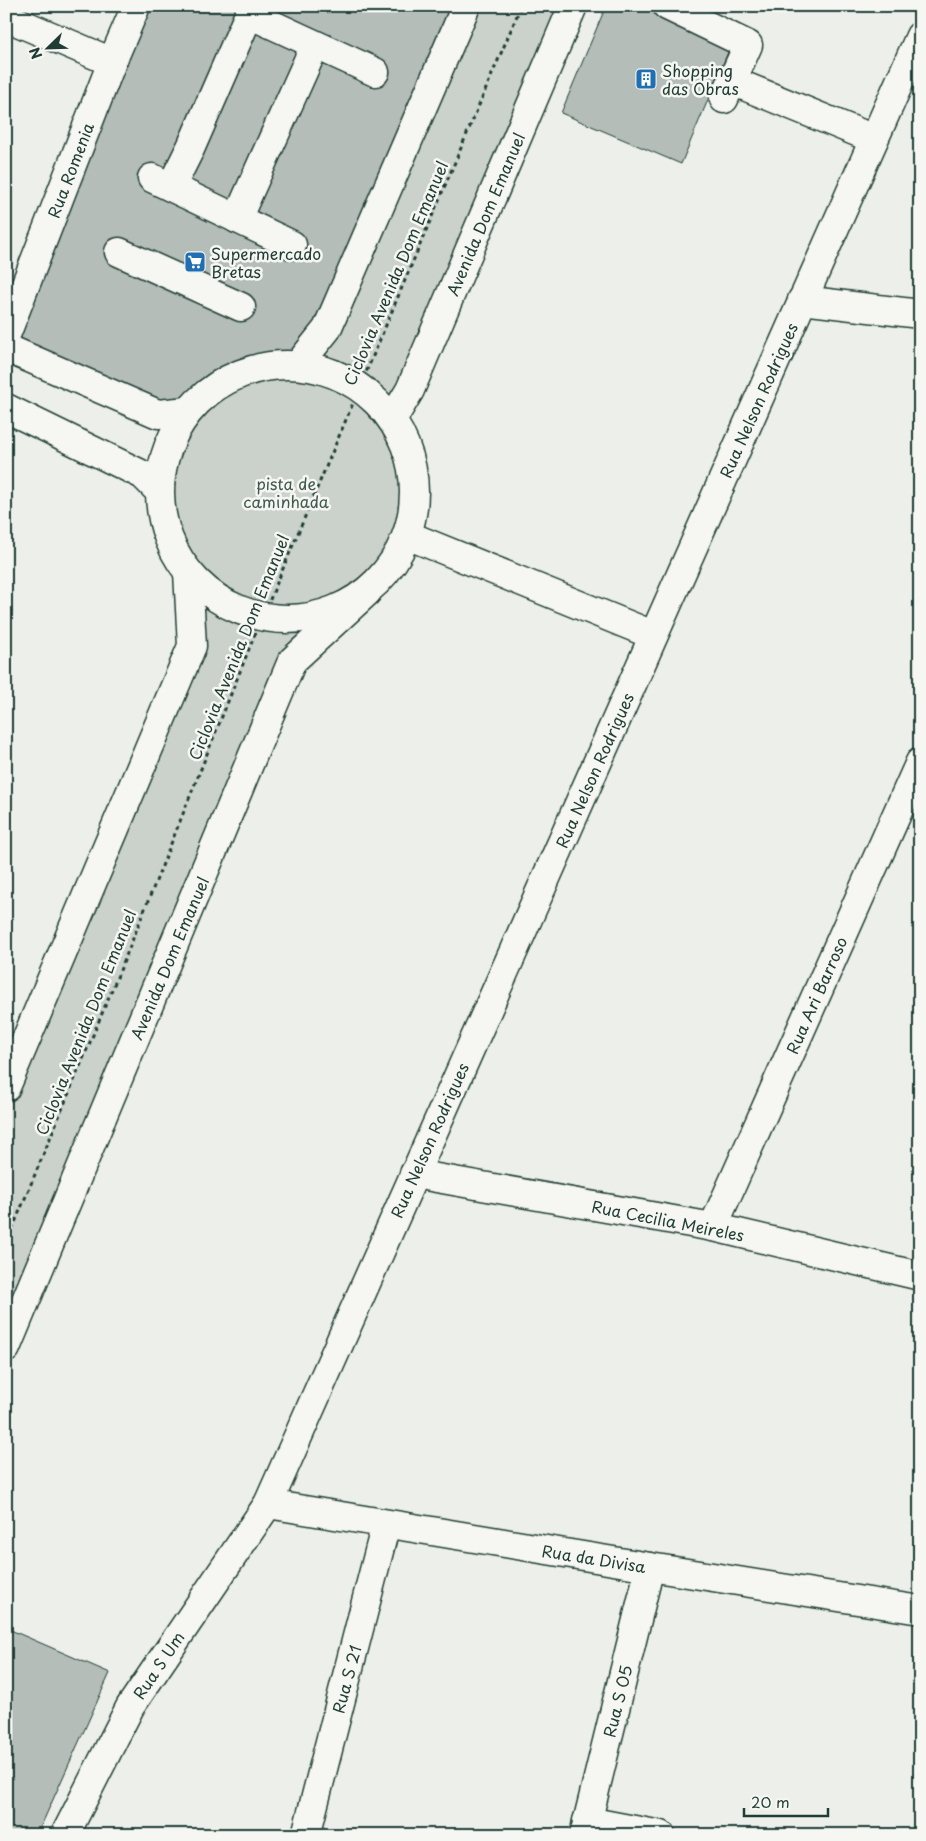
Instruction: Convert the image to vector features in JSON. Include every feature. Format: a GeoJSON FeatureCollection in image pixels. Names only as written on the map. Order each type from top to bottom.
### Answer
{"type":"FeatureCollection","features":[{"type":"Feature","properties":{"kind":"street","name":"Rua Romenia"},"geometry":{"type":"LineString","coordinates":[[6,335],[112,62],[136,6]]}},
{"type":"Feature","properties":{"kind":"street"},"geometry":{"type":"LineString","coordinates":[[299,364],[327,329],[466,6]]}},
{"type":"Feature","properties":{"kind":"street","name":"Avenida Dom Emanuel"},"geometry":{"type":"LineString","coordinates":[[392,420],[410,390],[574,6]]}},
{"type":"Feature","properties":{"kind":"street"},"geometry":{"type":"LineString","coordinates":[[667,6],[748,45],[728,90],[874,139]]}},
{"type":"Feature","properties":{"kind":"street"},"geometry":{"type":"LineString","coordinates":[[292,245],[162,182],[249,14],[375,72]]}},
{"type":"Feature","properties":{"kind":"street"},"geometry":{"type":"LineString","coordinates":[[6,17],[112,62]]}},
{"type":"Feature","properties":{"kind":"street","name":"Rua Nelson Rodrigues"},"geometry":{"type":"LineString","coordinates":[[268,1504],[920,36]]}},
{"type":"Feature","properties":{"kind":"street"},"geometry":{"type":"LineString","coordinates":[[237,219],[315,45]]}},
{"type":"Feature","properties":{"kind":"street"},"geometry":{"type":"LineString","coordinates":[[119,252],[240,307]]}},
{"type":"Feature","properties":{"kind":"street"},"geometry":{"type":"LineString","coordinates":[[802,300],[920,314]]}},
{"type":"Feature","properties":{"kind":"street"},"geometry":{"type":"LineString","coordinates":[[6,348],[158,414],[188,411]]}},
{"type":"Feature","properties":{"kind":"street"},"geometry":{"type":"LineString","coordinates":[[299,364],[338,375],[360,388],[372,396],[392,420],[404,442],[411,465],[413,506],[407,536],[394,561],[367,592],[332,611],[293,620],[254,616],[218,599],[188,572],[168,538],[163,522],[159,491],[162,465],[169,440],[188,411],[206,392],[234,374],[266,365],[299,364]]}},
{"type":"Feature","properties":{"kind":"street"},"geometry":{"type":"LineString","coordinates":[[6,408],[143,475],[159,491]]}},
{"type":"Feature","properties":{"kind":"street"},"geometry":{"type":"LineString","coordinates":[[407,536],[653,635]]}},
{"type":"Feature","properties":{"kind":"street"},"geometry":{"type":"LineString","coordinates":[[6,1087],[192,646],[188,572]]}},
{"type":"Feature","properties":{"kind":"street","name":"Avenida Dom Emanuel"},"geometry":{"type":"LineString","coordinates":[[6,1348],[292,661],[367,592]]}},
{"type":"Feature","properties":{"kind":"street","name":"Rua Ari Barroso"},"geometry":{"type":"LineString","coordinates":[[713,1227],[920,762]]}},
{"type":"Feature","properties":{"kind":"street","name":"Rua Cecilia Meireles"},"geometry":{"type":"LineString","coordinates":[[414,1174],[713,1227],[920,1276]]}},
{"type":"Feature","properties":{"kind":"street","name":"Rua da Divisa"},"geometry":{"type":"LineString","coordinates":[[268,1504],[920,1610]]}},
{"type":"Feature","properties":{"kind":"street","name":"Rua S Um"},"geometry":{"type":"LineString","coordinates":[[65,1835],[130,1707],[268,1504]]}},
{"type":"Feature","properties":{"kind":"street","name":"Rua S 21"},"geometry":{"type":"LineString","coordinates":[[306,1835],[386,1524]]}},
{"type":"Feature","properties":{"kind":"street","name":"Rua S 05"},"geometry":{"type":"LineString","coordinates":[[585,1828],[650,1567]]}},
{"type":"Feature","properties":{"kind":"street"},"geometry":{"type":"LineString","coordinates":[[585,1828],[660,1835]]}},
{"type":"Feature","properties":{"kind":"path","name":"Ciclovia Avenida Dom Emanuel"},"geometry":{"type":"LineString","coordinates":[[6,1244],[128,951],[263,617],[521,6]]}},
{"type":"Feature","properties":{"kind":"green space","name":"pista de caminhada"},"geometry":{"type":"Polygon","coordinates":[[[466,6],[574,6],[392,420],[411,465],[411,521],[394,561],[367,592],[292,661],[6,1347],[6,1087],[192,646],[188,572],[168,538],[163,522],[159,491],[162,465],[169,440],[188,411],[206,392],[234,375],[266,365],[299,364],[466,6]]]}},
{"type":"Feature","properties":{"kind":"building","name":"Supermercado Bretas"},"geometry":{"type":"Polygon","coordinates":[[[141,6],[465,6],[299,364],[266,365],[234,375],[206,392],[188,411],[6,348],[141,6]]]}},
{"type":"Feature","properties":{"kind":"building","name":"Shopping das Obras"},"geometry":{"type":"Polygon","coordinates":[[[606,6],[640,6],[731,45],[681,164],[561,113],[606,6]]]}},
{"type":"Feature","properties":{"kind":"building"},"geometry":{"type":"Polygon","coordinates":[[[6,1628],[110,1673],[37,1835],[6,1835],[6,1628]]]}},
{"type":"Feature","properties":{"kind":"place","name":"Shopping das Obras"},"geometry":{"type":"Point","coordinates":[646,79]}},
{"type":"Feature","properties":{"kind":"place","name":"Supermercado Bretas"},"geometry":{"type":"Point","coordinates":[195,262]}}]}
